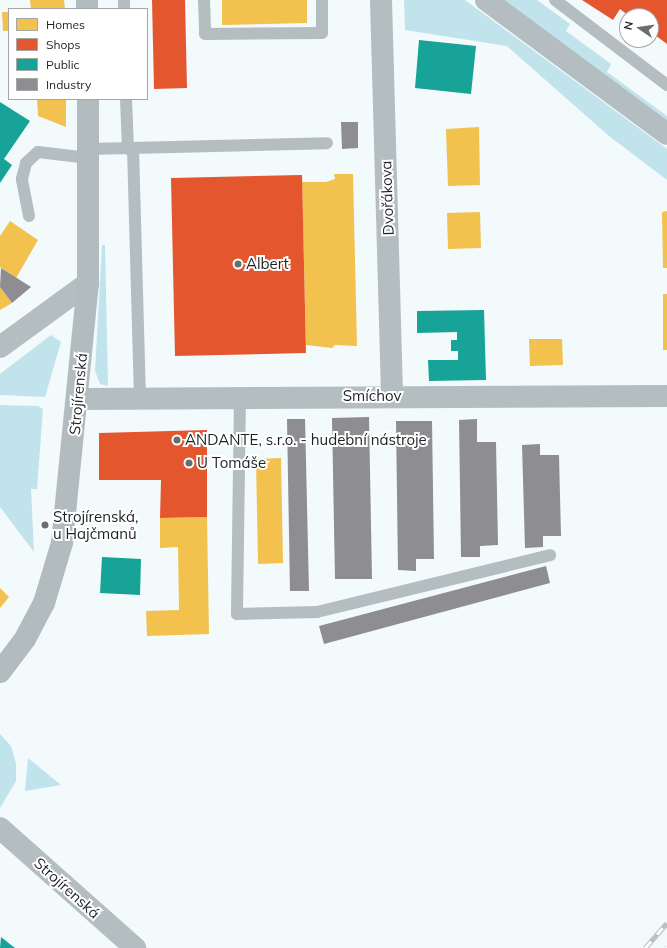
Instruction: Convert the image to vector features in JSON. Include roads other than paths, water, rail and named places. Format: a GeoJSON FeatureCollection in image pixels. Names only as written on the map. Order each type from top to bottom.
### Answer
{"type":"FeatureCollection","features":[{"type":"Feature","properties":{"kind":"street","name":"Dvořákova"},"geometry":{"type":"LineString","coordinates":[[381,0],[392,395]]}},
{"type":"Feature","properties":{"kind":"street"},"geometry":{"type":"LineString","coordinates":[[486,0],[667,134]]}},
{"type":"Feature","properties":{"kind":"street","name":"Strojírenská"},"geometry":{"type":"LineString","coordinates":[[0,672],[25,638],[55,570],[68,500],[88,283],[88,100]]}},
{"type":"Feature","properties":{"kind":"street"},"geometry":{"type":"LineString","coordinates":[[0,347],[88,283]]}},
{"type":"Feature","properties":{"kind":"street","name":"Smíchov"},"geometry":{"type":"LineString","coordinates":[[78,399],[140,397],[392,395],[667,396]]}},
{"type":"Feature","properties":{"kind":"street","name":"Strojírenská"},"geometry":{"type":"LineString","coordinates":[[0,828],[135,948]]}},
{"type":"Feature","properties":{"kind":"lane"},"geometry":{"type":"LineString","coordinates":[[204,0],[205,34],[322,33],[322,0]]}},
{"type":"Feature","properties":{"kind":"lane"},"geometry":{"type":"LineString","coordinates":[[555,0],[667,85]]}},
{"type":"Feature","properties":{"kind":"lane"},"geometry":{"type":"LineString","coordinates":[[126,100],[130,149],[140,397]]}},
{"type":"Feature","properties":{"kind":"lane"},"geometry":{"type":"LineString","coordinates":[[28,216],[22,179],[26,163],[34,155],[48,152],[89,154],[130,149],[327,143]]}},
{"type":"Feature","properties":{"kind":"lane"},"geometry":{"type":"LineString","coordinates":[[240,396],[237,614],[317,612],[550,555]]}},
{"type":"Feature","properties":{"kind":"railway"},"geometry":{"type":"LineString","coordinates":[[645,948],[667,923]]}},
{"type":"Feature","properties":{"kind":"place","name":"Albert"},"geometry":{"type":"Point","coordinates":[238,264]}},
{"type":"Feature","properties":{"kind":"place","name":"ANDANTE, s.r.o. - hudební nástroje"},"geometry":{"type":"Point","coordinates":[177,440]}},
{"type":"Feature","properties":{"kind":"place","name":"U Tomáše"},"geometry":{"type":"Point","coordinates":[189,463]}},
{"type":"Feature","properties":{"kind":"place","name":"Strojírenská, u Hajčmanů"},"geometry":{"type":"Point","coordinates":[45,525]}}]}
